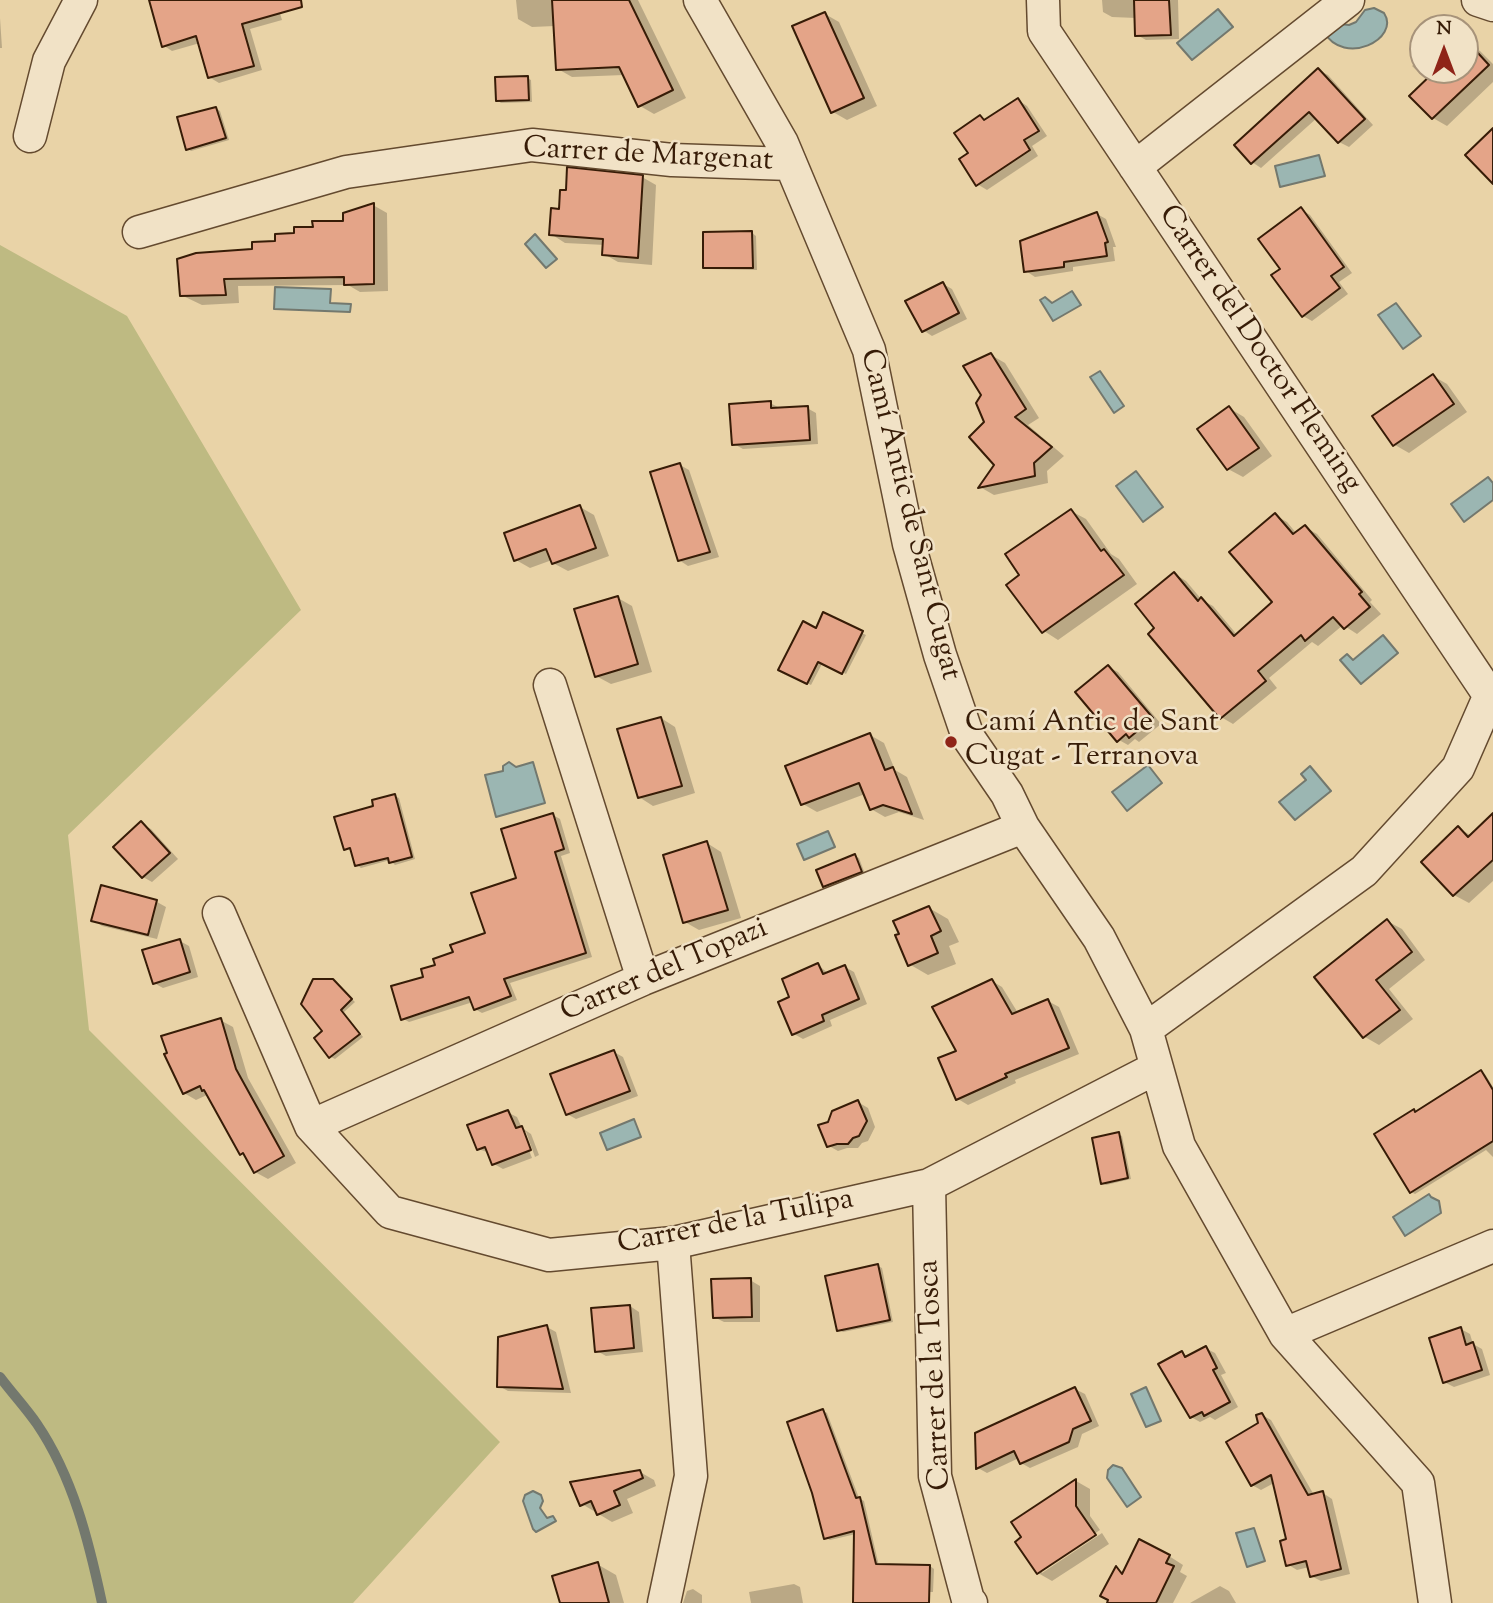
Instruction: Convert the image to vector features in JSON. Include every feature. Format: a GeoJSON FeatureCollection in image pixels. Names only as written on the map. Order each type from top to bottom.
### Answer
{"type":"FeatureCollection","features":[{"type":"Feature","properties":{"kind":"street"},"geometry":{"type":"LineString","coordinates":[[30,136],[48,61],[81,0]]}},
{"type":"Feature","properties":{"kind":"street","name":"Camí Antic de Sant Cugat"},"geometry":{"type":"LineString","coordinates":[[700,0],[782,143],[869,350],[909,544],[940,655],[968,737],[1007,794],[1023,827],[1099,938],[1146,1029],[1179,1146],[1285,1334],[1418,1483],[1435,1603]]}},
{"type":"Feature","properties":{"kind":"street","name":"Carrer del Doctor Fleming"},"geometry":{"type":"LineString","coordinates":[[1043,0],[1044,31],[1491,692]]}},
{"type":"Feature","properties":{"kind":"street"},"geometry":{"type":"LineString","coordinates":[[1135,167],[1348,0]]}},
{"type":"Feature","properties":{"kind":"street"},"geometry":{"type":"LineString","coordinates":[[1478,0],[1493,5]]}},
{"type":"Feature","properties":{"kind":"street","name":"Carrer de Margenat"},"geometry":{"type":"LineString","coordinates":[[139,232],[346,172],[532,145],[672,160],[790,164]]}},
{"type":"Feature","properties":{"kind":"street"},"geometry":{"type":"LineString","coordinates":[[550,685],[643,979]]}},
{"type":"Feature","properties":{"kind":"street"},"geometry":{"type":"LineString","coordinates":[[1146,1029],[1364,871],[1458,768],[1491,692]]}},
{"type":"Feature","properties":{"kind":"street","name":"Carrer del Topazi"},"geometry":{"type":"LineString","coordinates":[[311,1126],[643,979],[1023,827]]}},
{"type":"Feature","properties":{"kind":"street","name":"Carrer de la Tulipa"},"geometry":{"type":"LineString","coordinates":[[219,913],[311,1126],[390,1212],[549,1255],[673,1243],[929,1185],[1156,1068]]}},
{"type":"Feature","properties":{"kind":"street","name":"Carrer de la Tosca"},"geometry":{"type":"LineString","coordinates":[[929,1185],[935,1476],[971,1603]]}},
{"type":"Feature","properties":{"kind":"street"},"geometry":{"type":"LineString","coordinates":[[664,1603],[691,1476],[673,1243]]}},
{"type":"Feature","properties":{"kind":"street"},"geometry":{"type":"LineString","coordinates":[[1285,1334],[1493,1246]]}},
{"type":"Feature","properties":{"kind":"shaded area"},"geometry":{"type":"Polygon","coordinates":[[[0,245],[127,316],[301,610],[68,835],[89,1030],[500,1442],[353,1603],[0,1603],[0,245]]]}},
{"type":"Feature","properties":{"kind":"water"},"geometry":{"type":"Polygon","coordinates":[[[1374,8],[1384,13],[1387,23],[1385,32],[1378,40],[1368,45],[1344,47],[1333,42],[1324,32],[1340,24],[1349,25],[1356,22],[1365,10],[1374,8]]]}},
{"type":"Feature","properties":{"kind":"water"},"geometry":{"type":"Polygon","coordinates":[[[1218,9],[1233,27],[1192,60],[1177,43],[1218,9]]]}},
{"type":"Feature","properties":{"kind":"water"},"geometry":{"type":"Polygon","coordinates":[[[1319,155],[1325,176],[1280,187],[1275,166],[1319,155]]]}},
{"type":"Feature","properties":{"kind":"water"},"geometry":{"type":"Polygon","coordinates":[[[535,234],[557,259],[546,268],[525,244],[535,234]]]}},
{"type":"Feature","properties":{"kind":"water"},"geometry":{"type":"Polygon","coordinates":[[[275,287],[331,289],[330,303],[351,304],[350,312],[274,309],[275,287]]]}},
{"type":"Feature","properties":{"kind":"water"},"geometry":{"type":"Polygon","coordinates":[[[1072,291],[1081,305],[1053,321],[1040,300],[1045,297],[1052,303],[1072,291]]]}},
{"type":"Feature","properties":{"kind":"water"},"geometry":{"type":"Polygon","coordinates":[[[1396,303],[1421,336],[1403,349],[1378,315],[1396,303]]]}},
{"type":"Feature","properties":{"kind":"water"},"geometry":{"type":"Polygon","coordinates":[[[1100,371],[1124,406],[1114,413],[1090,377],[1100,371]]]}},
{"type":"Feature","properties":{"kind":"water"},"geometry":{"type":"Polygon","coordinates":[[[1136,471],[1163,507],[1143,522],[1116,486],[1136,471]]]}},
{"type":"Feature","properties":{"kind":"water"},"geometry":{"type":"Polygon","coordinates":[[[1488,477],[1493,483],[1493,500],[1464,522],[1451,504],[1488,477]]]}},
{"type":"Feature","properties":{"kind":"water"},"geometry":{"type":"Polygon","coordinates":[[[1383,635],[1398,653],[1361,684],[1340,660],[1347,654],[1353,660],[1383,635]]]}},
{"type":"Feature","properties":{"kind":"water"},"geometry":{"type":"Polygon","coordinates":[[[509,762],[516,767],[533,762],[545,803],[496,817],[485,775],[503,771],[503,766],[509,762]]]}},
{"type":"Feature","properties":{"kind":"water"},"geometry":{"type":"Polygon","coordinates":[[[1148,765],[1162,783],[1127,811],[1112,792],[1148,765]]]}},
{"type":"Feature","properties":{"kind":"water"},"geometry":{"type":"Polygon","coordinates":[[[1310,766],[1331,791],[1295,820],[1279,802],[1306,780],[1301,774],[1310,766]]]}},
{"type":"Feature","properties":{"kind":"water"},"geometry":{"type":"Polygon","coordinates":[[[828,831],[835,847],[804,860],[797,844],[828,831]]]}},
{"type":"Feature","properties":{"kind":"water"},"geometry":{"type":"Polygon","coordinates":[[[634,1119],[641,1137],[607,1150],[600,1133],[634,1119]]]}},
{"type":"Feature","properties":{"kind":"water"},"geometry":{"type":"Polygon","coordinates":[[[1429,1194],[1439,1201],[1441,1213],[1405,1236],[1393,1217],[1429,1194]]]}},
{"type":"Feature","properties":{"kind":"water"},"geometry":{"type":"Polygon","coordinates":[[[1146,1387],[1161,1421],[1146,1427],[1131,1394],[1146,1387]]]}},
{"type":"Feature","properties":{"kind":"water"},"geometry":{"type":"Polygon","coordinates":[[[1113,1465],[1122,1468],[1141,1497],[1127,1507],[1107,1478],[1108,1470],[1113,1465]]]}},
{"type":"Feature","properties":{"kind":"water"},"geometry":{"type":"Polygon","coordinates":[[[533,1491],[541,1495],[543,1501],[540,1508],[547,1518],[553,1516],[556,1521],[536,1532],[523,1501],[525,1495],[533,1491]]]}},
{"type":"Feature","properties":{"kind":"water"},"geometry":{"type":"Polygon","coordinates":[[[1254,1528],[1265,1561],[1247,1567],[1236,1533],[1254,1528]]]}},
{"type":"Feature","properties":{"kind":"building"},"geometry":{"type":"Polygon","coordinates":[[[149,0],[301,0],[302,7],[242,24],[254,66],[208,78],[196,36],[162,47],[149,0]]]}},
{"type":"Feature","properties":{"kind":"building"},"geometry":{"type":"Polygon","coordinates":[[[552,0],[629,0],[673,90],[638,107],[619,67],[556,70],[552,0]]]}},
{"type":"Feature","properties":{"kind":"building"},"geometry":{"type":"Polygon","coordinates":[[[1134,0],[1169,0],[1171,35],[1135,36],[1134,0]]]}},
{"type":"Feature","properties":{"kind":"building"},"geometry":{"type":"Polygon","coordinates":[[[825,12],[864,98],[831,113],[792,26],[825,12]]]}},
{"type":"Feature","properties":{"kind":"building"},"geometry":{"type":"Polygon","coordinates":[[[1479,54],[1489,65],[1479,74],[1479,54]]]}},
{"type":"Feature","properties":{"kind":"building"},"geometry":{"type":"Polygon","coordinates":[[[1318,68],[1365,119],[1338,143],[1309,112],[1251,164],[1234,145],[1318,68]]]}},
{"type":"Feature","properties":{"kind":"building"},"geometry":{"type":"Polygon","coordinates":[[[528,76],[529,100],[496,101],[495,77],[528,76]]]}},
{"type":"Feature","properties":{"kind":"building"},"geometry":{"type":"Polygon","coordinates":[[[1421,84],[1469,84],[1432,119],[1409,96],[1421,84]]]}},
{"type":"Feature","properties":{"kind":"building"},"geometry":{"type":"Polygon","coordinates":[[[1018,98],[1039,131],[1024,140],[1030,150],[976,186],[959,159],[968,153],[954,133],[980,115],[984,120],[1018,98]]]}},
{"type":"Feature","properties":{"kind":"building"},"geometry":{"type":"Polygon","coordinates":[[[216,107],[226,138],[186,150],[177,117],[216,107]]]}},
{"type":"Feature","properties":{"kind":"building"},"geometry":{"type":"Polygon","coordinates":[[[1493,128],[1493,184],[1465,155],[1493,128]]]}},
{"type":"Feature","properties":{"kind":"building"},"geometry":{"type":"Polygon","coordinates":[[[567,167],[643,175],[638,258],[602,255],[603,239],[549,235],[551,208],[559,209],[560,190],[566,190],[567,167]]]}},
{"type":"Feature","properties":{"kind":"building"},"geometry":{"type":"Polygon","coordinates":[[[374,203],[374,284],[344,285],[344,277],[224,279],[226,295],[180,296],[177,259],[196,253],[252,249],[252,242],[275,241],[275,234],[294,233],[294,227],[313,227],[312,221],[343,221],[343,213],[374,203]]]}},
{"type":"Feature","properties":{"kind":"building"},"geometry":{"type":"Polygon","coordinates":[[[1301,207],[1344,267],[1331,276],[1340,288],[1302,317],[1271,275],[1280,269],[1258,239],[1301,207]]]}},
{"type":"Feature","properties":{"kind":"building"},"geometry":{"type":"Polygon","coordinates":[[[1097,212],[1108,242],[1105,243],[1107,256],[1064,262],[1064,267],[1024,272],[1020,241],[1097,212]]]}},
{"type":"Feature","properties":{"kind":"building"},"geometry":{"type":"Polygon","coordinates":[[[752,231],[753,268],[703,268],[703,232],[752,231]]]}},
{"type":"Feature","properties":{"kind":"building"},"geometry":{"type":"Polygon","coordinates":[[[943,282],[959,313],[922,332],[905,301],[943,282]]]}},
{"type":"Feature","properties":{"kind":"building"},"geometry":{"type":"Polygon","coordinates":[[[991,353],[1026,409],[1015,417],[1052,447],[1034,463],[1035,476],[978,488],[994,465],[969,437],[984,422],[976,403],[981,395],[963,366],[991,353]]]}},
{"type":"Feature","properties":{"kind":"building"},"geometry":{"type":"Polygon","coordinates":[[[1433,374],[1454,404],[1393,446],[1372,416],[1433,374]]]}},
{"type":"Feature","properties":{"kind":"building"},"geometry":{"type":"Polygon","coordinates":[[[771,401],[771,408],[808,406],[810,440],[732,445],[729,404],[771,401]]]}},
{"type":"Feature","properties":{"kind":"building"},"geometry":{"type":"Polygon","coordinates":[[[1229,406],[1259,448],[1227,470],[1197,429],[1229,406]]]}},
{"type":"Feature","properties":{"kind":"building"},"geometry":{"type":"Polygon","coordinates":[[[680,463],[710,552],[678,561],[650,472],[680,463]]]}},
{"type":"Feature","properties":{"kind":"building"},"geometry":{"type":"Polygon","coordinates":[[[580,505],[596,548],[552,564],[546,549],[514,561],[504,533],[580,505]]]}},
{"type":"Feature","properties":{"kind":"building"},"geometry":{"type":"Polygon","coordinates":[[[1071,509],[1101,551],[1104,549],[1124,575],[1042,633],[1006,585],[1019,575],[1005,554],[1071,509]]]}},
{"type":"Feature","properties":{"kind":"building"},"geometry":{"type":"Polygon","coordinates":[[[1275,513],[1293,534],[1305,525],[1362,592],[1359,594],[1370,607],[1344,629],[1333,617],[1305,641],[1301,635],[1258,671],[1266,681],[1220,719],[1148,634],[1154,628],[1135,604],[1174,572],[1198,601],[1201,597],[1234,636],[1272,602],[1229,552],[1275,513]]]}},
{"type":"Feature","properties":{"kind":"building"},"geometry":{"type":"Polygon","coordinates":[[[618,596],[638,664],[595,677],[574,609],[618,596]]]}},
{"type":"Feature","properties":{"kind":"building"},"geometry":{"type":"Polygon","coordinates":[[[823,612],[863,631],[842,674],[818,662],[807,684],[778,670],[803,621],[816,628],[823,612]]]}},
{"type":"Feature","properties":{"kind":"building"},"geometry":{"type":"Polygon","coordinates":[[[1108,665],[1153,718],[1129,738],[1126,734],[1117,742],[1075,692],[1108,665]]]}},
{"type":"Feature","properties":{"kind":"building"},"geometry":{"type":"Polygon","coordinates":[[[661,717],[682,786],[638,798],[617,729],[661,717]]]}},
{"type":"Feature","properties":{"kind":"building"},"geometry":{"type":"Polygon","coordinates":[[[870,733],[885,770],[893,767],[912,814],[883,805],[870,810],[859,783],[801,805],[785,766],[870,733]]]}},
{"type":"Feature","properties":{"kind":"building"},"geometry":{"type":"Polygon","coordinates":[[[395,794],[412,857],[389,863],[388,858],[355,866],[350,848],[344,850],[334,817],[373,806],[372,800],[395,794]]]}},
{"type":"Feature","properties":{"kind":"building"},"geometry":{"type":"Polygon","coordinates":[[[553,813],[564,849],[555,852],[586,953],[504,979],[511,996],[474,1010],[469,997],[401,1020],[391,986],[423,977],[421,969],[435,965],[433,959],[453,952],[450,945],[485,933],[471,893],[516,878],[501,829],[553,813]]]}},
{"type":"Feature","properties":{"kind":"building"},"geometry":{"type":"Polygon","coordinates":[[[1493,813],[1493,860],[1453,896],[1421,862],[1458,826],[1468,837],[1493,813]]]}},
{"type":"Feature","properties":{"kind":"building"},"geometry":{"type":"Polygon","coordinates":[[[141,821],[170,853],[142,878],[113,847],[141,821]]]}},
{"type":"Feature","properties":{"kind":"building"},"geometry":{"type":"Polygon","coordinates":[[[707,841],[728,910],[683,923],[663,855],[707,841]]]}},
{"type":"Feature","properties":{"kind":"building"},"geometry":{"type":"Polygon","coordinates":[[[855,854],[862,872],[823,887],[816,870],[855,854]]]}},
{"type":"Feature","properties":{"kind":"building"},"geometry":{"type":"Polygon","coordinates":[[[101,885],[157,900],[148,935],[91,921],[101,885]]]}},
{"type":"Feature","properties":{"kind":"building"},"geometry":{"type":"Polygon","coordinates":[[[929,906],[941,931],[931,936],[938,953],[908,966],[895,935],[899,934],[893,921],[929,906]]]}},
{"type":"Feature","properties":{"kind":"building"},"geometry":{"type":"Polygon","coordinates":[[[1387,919],[1412,952],[1376,980],[1400,1010],[1363,1038],[1314,977],[1387,919]]]}},
{"type":"Feature","properties":{"kind":"building"},"geometry":{"type":"Polygon","coordinates":[[[180,939],[190,972],[153,984],[142,950],[180,939]]]}},
{"type":"Feature","properties":{"kind":"building"},"geometry":{"type":"Polygon","coordinates":[[[818,963],[823,974],[845,965],[859,999],[822,1015],[824,1021],[792,1035],[778,1002],[789,997],[782,979],[818,963]]]}},
{"type":"Feature","properties":{"kind":"building"},"geometry":{"type":"Polygon","coordinates":[[[313,979],[333,979],[352,999],[341,1010],[360,1034],[329,1058],[314,1038],[322,1031],[301,1004],[313,979]]]}},
{"type":"Feature","properties":{"kind":"building"},"geometry":{"type":"Polygon","coordinates":[[[992,979],[1012,1014],[1048,999],[1069,1048],[1005,1074],[1007,1077],[956,1100],[938,1058],[956,1051],[932,1007],[992,979]]]}},
{"type":"Feature","properties":{"kind":"building"},"geometry":{"type":"Polygon","coordinates":[[[221,1018],[236,1069],[284,1156],[254,1173],[243,1153],[240,1155],[204,1090],[202,1091],[200,1086],[183,1094],[164,1054],[167,1053],[161,1036],[221,1018]]]}},
{"type":"Feature","properties":{"kind":"building"},"geometry":{"type":"Polygon","coordinates":[[[614,1050],[630,1091],[566,1115],[550,1074],[614,1050]]]}},
{"type":"Feature","properties":{"kind":"building"},"geometry":{"type":"Polygon","coordinates":[[[1481,1070],[1493,1090],[1493,1141],[1410,1193],[1374,1134],[1414,1109],[1415,1112],[1481,1070]]]}},
{"type":"Feature","properties":{"kind":"building"},"geometry":{"type":"Polygon","coordinates":[[[858,1100],[867,1121],[859,1136],[848,1144],[827,1147],[818,1125],[828,1122],[832,1111],[858,1100]]]}},
{"type":"Feature","properties":{"kind":"building"},"geometry":{"type":"Polygon","coordinates":[[[508,1110],[516,1128],[522,1126],[531,1150],[492,1165],[485,1147],[477,1150],[467,1125],[508,1110]]]}},
{"type":"Feature","properties":{"kind":"building"},"geometry":{"type":"Polygon","coordinates":[[[1119,1132],[1128,1178],[1101,1184],[1092,1138],[1119,1132]]]}},
{"type":"Feature","properties":{"kind":"building"},"geometry":{"type":"Polygon","coordinates":[[[878,1264],[890,1320],[837,1331],[825,1276],[878,1264]]]}},
{"type":"Feature","properties":{"kind":"building"},"geometry":{"type":"Polygon","coordinates":[[[751,1278],[752,1317],[713,1318],[711,1279],[751,1278]]]}},
{"type":"Feature","properties":{"kind":"building"},"geometry":{"type":"Polygon","coordinates":[[[630,1305],[634,1348],[595,1352],[591,1308],[630,1305]]]}},
{"type":"Feature","properties":{"kind":"building"},"geometry":{"type":"Polygon","coordinates":[[[547,1325],[563,1389],[497,1387],[498,1337],[547,1325]]]}},
{"type":"Feature","properties":{"kind":"building"},"geometry":{"type":"Polygon","coordinates":[[[1461,1327],[1466,1345],[1473,1342],[1482,1370],[1443,1383],[1429,1338],[1461,1327]]]}},
{"type":"Feature","properties":{"kind":"building"},"geometry":{"type":"Polygon","coordinates":[[[1206,1346],[1217,1368],[1213,1370],[1230,1402],[1204,1416],[1202,1412],[1190,1418],[1158,1364],[1182,1351],[1185,1357],[1206,1346]]]}},
{"type":"Feature","properties":{"kind":"building"},"geometry":{"type":"Polygon","coordinates":[[[1075,1387],[1091,1421],[1073,1429],[1069,1442],[1020,1464],[1014,1451],[976,1469],[975,1433],[1075,1387]]]}},
{"type":"Feature","properties":{"kind":"building"},"geometry":{"type":"Polygon","coordinates":[[[823,1409],[856,1498],[860,1497],[876,1564],[930,1565],[929,1603],[853,1603],[854,1531],[824,1539],[812,1493],[787,1422],[823,1409]]]}},
{"type":"Feature","properties":{"kind":"building"},"geometry":{"type":"Polygon","coordinates":[[[1262,1413],[1308,1495],[1323,1491],[1341,1569],[1310,1577],[1306,1561],[1286,1566],[1280,1541],[1286,1539],[1271,1475],[1251,1486],[1226,1442],[1258,1423],[1256,1415],[1262,1413]]]}},
{"type":"Feature","properties":{"kind":"building"},"geometry":{"type":"Polygon","coordinates":[[[640,1470],[643,1478],[614,1491],[620,1505],[597,1515],[591,1501],[580,1506],[570,1482],[640,1470]]]}},
{"type":"Feature","properties":{"kind":"building"},"geometry":{"type":"Polygon","coordinates":[[[1076,1479],[1076,1506],[1096,1535],[1037,1574],[1015,1542],[1021,1537],[1011,1522],[1076,1479]]]}},
{"type":"Feature","properties":{"kind":"building"},"geometry":{"type":"Polygon","coordinates":[[[1139,1539],[1170,1555],[1166,1563],[1174,1566],[1156,1603],[1107,1603],[1108,1600],[1100,1596],[1116,1566],[1122,1574],[1139,1539]]]}},
{"type":"Feature","properties":{"kind":"building"},"geometry":{"type":"Polygon","coordinates":[[[598,1562],[609,1603],[560,1603],[552,1576],[598,1562]]]}},
{"type":"Feature","properties":{"kind":"waterway"},"geometry":{"type":"LineString","coordinates":[[0,1377],[37,1424],[61,1466],[78,1510],[102,1603]]}},
{"type":"Feature","properties":{"kind":"place","name":"Camí Antic de Sant Cugat - Terranova"},"geometry":{"type":"Point","coordinates":[951,742]}}]}
